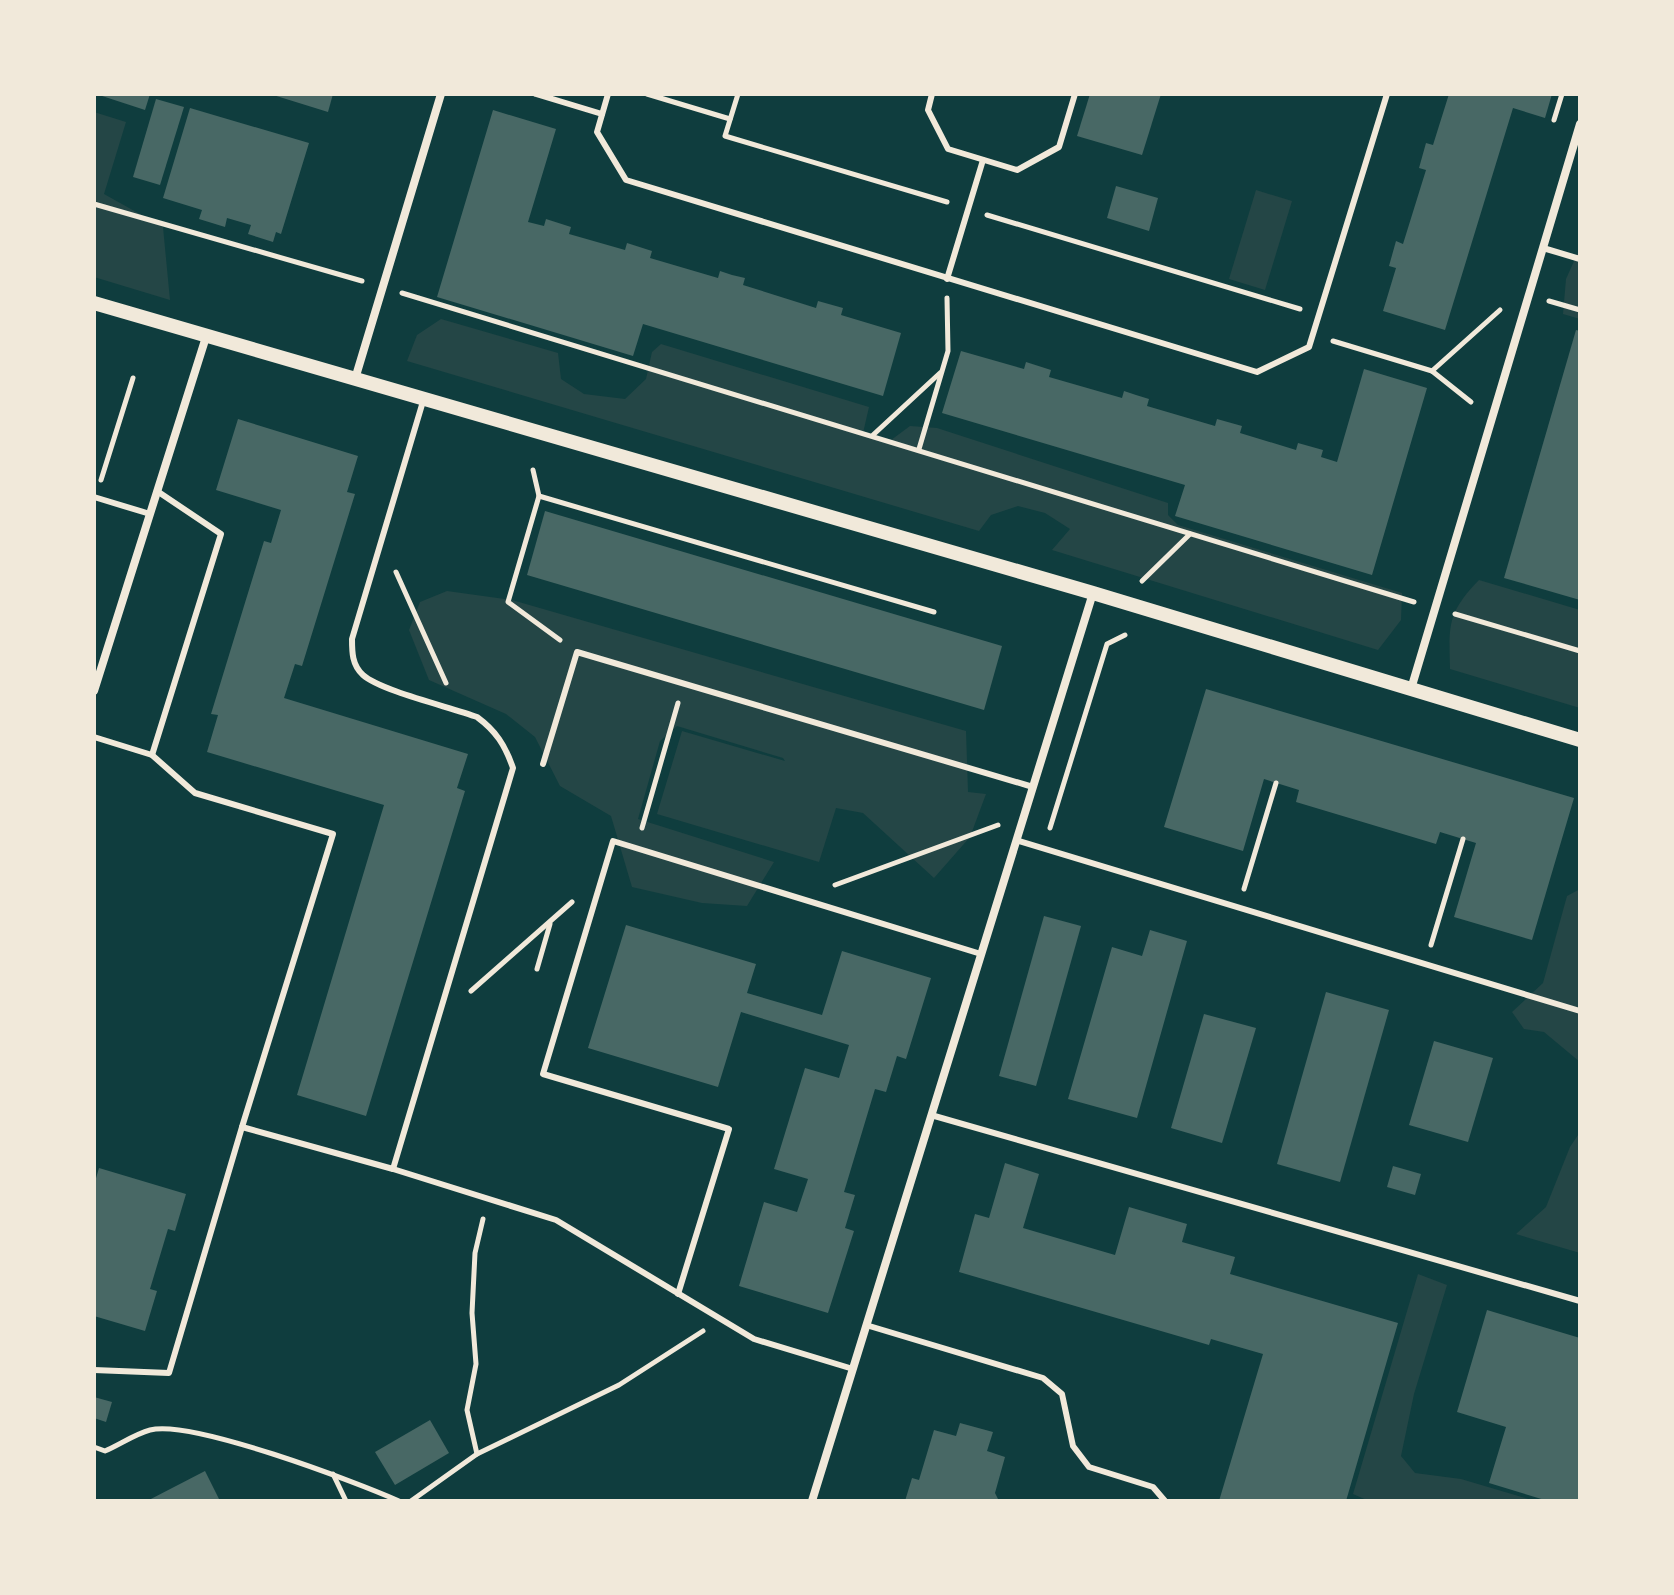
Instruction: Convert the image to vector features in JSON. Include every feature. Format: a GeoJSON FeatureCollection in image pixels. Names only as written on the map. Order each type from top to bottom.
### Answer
{"type":"FeatureCollection","features":[{"type":"Feature","properties":{"kind":"street"},"geometry":{"type":"LineString","coordinates":[[355,379],[441,94]]}},
{"type":"Feature","properties":{"kind":"street"},"geometry":{"type":"LineString","coordinates":[[1411,689],[1580,124]]}},
{"type":"Feature","properties":{"kind":"street"},"geometry":{"type":"LineString","coordinates":[[94,303],[1093,593],[1580,740]]}},
{"type":"Feature","properties":{"kind":"street"},"geometry":{"type":"LineString","coordinates":[[94,691],[206,337]]}},
{"type":"Feature","properties":{"kind":"street"},"geometry":{"type":"LineString","coordinates":[[812,1501],[1093,593]]}},
{"type":"Feature","properties":{"kind":"lane"},"geometry":{"type":"LineString","coordinates":[[536,94],[602,114]]}},
{"type":"Feature","properties":{"kind":"lane"},"geometry":{"type":"LineString","coordinates":[[608,94],[597,132],[626,180],[1257,372],[1309,347],[1387,94]]}},
{"type":"Feature","properties":{"kind":"lane"},"geometry":{"type":"LineString","coordinates":[[932,94],[928,110],[948,149],[1017,170],[1059,147],[1075,94]]}},
{"type":"Feature","properties":{"kind":"lane"},"geometry":{"type":"LineString","coordinates":[[947,279],[983,160]]}},
{"type":"Feature","properties":{"kind":"lane"},"geometry":{"type":"LineString","coordinates":[[1543,248],[1580,259]]}},
{"type":"Feature","properties":{"kind":"lane"},"geometry":{"type":"LineString","coordinates":[[393,1169],[513,768],[505,745],[490,726],[477,717],[377,684],[361,673],[352,658],[352,639],[424,398]]}},
{"type":"Feature","properties":{"kind":"lane"},"geometry":{"type":"LineString","coordinates":[[152,755],[221,534],[157,491]]}},
{"type":"Feature","properties":{"kind":"lane"},"geometry":{"type":"LineString","coordinates":[[95,498],[150,514]]}},
{"type":"Feature","properties":{"kind":"lane"},"geometry":{"type":"LineString","coordinates":[[543,764],[577,652],[1033,787]]}},
{"type":"Feature","properties":{"kind":"lane"},"geometry":{"type":"LineString","coordinates":[[94,737],[152,755],[195,793],[333,834],[169,1373],[94,1370]]}},
{"type":"Feature","properties":{"kind":"lane"},"geometry":{"type":"LineString","coordinates":[[1016,840],[1580,1011]]}},
{"type":"Feature","properties":{"kind":"lane"},"geometry":{"type":"LineString","coordinates":[[678,1294],[729,1129],[543,1074],[613,841],[981,954]]}},
{"type":"Feature","properties":{"kind":"lane"},"geometry":{"type":"LineString","coordinates":[[931,1115],[1580,1301]]}},
{"type":"Feature","properties":{"kind":"lane"},"geometry":{"type":"LineString","coordinates":[[242,1127],[393,1169],[556,1220],[754,1339],[853,1369]]}},
{"type":"Feature","properties":{"kind":"lane"},"geometry":{"type":"LineString","coordinates":[[866,1325],[1043,1378],[1062,1394],[1073,1446],[1089,1467],[1153,1487],[1165,1501]]}},
{"type":"Feature","properties":{"kind":"path"},"geometry":{"type":"LineString","coordinates":[[647,94],[730,119]]}},
{"type":"Feature","properties":{"kind":"path"},"geometry":{"type":"LineString","coordinates":[[738,94],[725,136],[1320,315]]}},
{"type":"Feature","properties":{"kind":"path"},"geometry":{"type":"LineString","coordinates":[[94,204],[384,287],[1580,651]]}},
{"type":"Feature","properties":{"kind":"path"},"geometry":{"type":"LineString","coordinates":[[919,449],[948,351],[947,279]]}},
{"type":"Feature","properties":{"kind":"path"},"geometry":{"type":"LineString","coordinates":[[1529,295],[1580,310]]}},
{"type":"Feature","properties":{"kind":"path"},"geometry":{"type":"LineString","coordinates":[[1432,371],[1497,311]]}},
{"type":"Feature","properties":{"kind":"path"},"geometry":{"type":"LineString","coordinates":[[1313,336],[1432,371],[1471,402]]}},
{"type":"Feature","properties":{"kind":"path"},"geometry":{"type":"LineString","coordinates":[[873,435],[941,373]]}},
{"type":"Feature","properties":{"kind":"path"},"geometry":{"type":"LineString","coordinates":[[95,498],[133,378]]}},
{"type":"Feature","properties":{"kind":"path"},"geometry":{"type":"LineString","coordinates":[[533,470],[539,496],[508,602],[577,652]]}},
{"type":"Feature","properties":{"kind":"path"},"geometry":{"type":"LineString","coordinates":[[539,496],[934,612]]}},
{"type":"Feature","properties":{"kind":"path"},"geometry":{"type":"LineString","coordinates":[[1141,582],[1190,534]]}},
{"type":"Feature","properties":{"kind":"path"},"geometry":{"type":"LineString","coordinates":[[381,540],[458,710]]}},
{"type":"Feature","properties":{"kind":"path"},"geometry":{"type":"LineString","coordinates":[[1044,848],[1107,644],[1125,635]]}},
{"type":"Feature","properties":{"kind":"path"},"geometry":{"type":"LineString","coordinates":[[636,848],[684,684]]}},
{"type":"Feature","properties":{"kind":"path"},"geometry":{"type":"LineString","coordinates":[[1239,908],[1276,783]]}},
{"type":"Feature","properties":{"kind":"path"},"geometry":{"type":"LineString","coordinates":[[800,898],[1024,816]]}},
{"type":"Feature","properties":{"kind":"path"},"geometry":{"type":"LineString","coordinates":[[1425,964],[1463,839]]}},
{"type":"Feature","properties":{"kind":"path"},"geometry":{"type":"LineString","coordinates":[[438,1020],[602,875]]}},
{"type":"Feature","properties":{"kind":"path"},"geometry":{"type":"LineString","coordinates":[[537,969],[550,921]]}},
{"type":"Feature","properties":{"kind":"path"},"geometry":{"type":"LineString","coordinates":[[477,1454],[467,1410],[476,1364],[472,1313],[475,1253],[488,1198]]}},
{"type":"Feature","properties":{"kind":"path"},"geometry":{"type":"LineString","coordinates":[[411,1501],[477,1454],[619,1385],[722,1320]]}},
{"type":"Feature","properties":{"kind":"path"},"geometry":{"type":"LineString","coordinates":[[94,1447],[105,1451],[152,1429],[198,1433],[333,1474],[399,1501]]}},
{"type":"Feature","properties":{"kind":"path"},"geometry":{"type":"LineString","coordinates":[[333,1474],[346,1501]]}},
{"type":"Feature","properties":{"kind":"shaded area"},"geometry":{"type":"Polygon","coordinates":[[[94,112],[126,122],[104,194],[163,227],[170,300],[94,277],[94,112]]]}},
{"type":"Feature","properties":{"kind":"shaded area"},"geometry":{"type":"Polygon","coordinates":[[[1256,190],[1292,201],[1265,290],[1229,279],[1256,190]]]}},
{"type":"Feature","properties":{"kind":"shaded area"},"geometry":{"type":"Polygon","coordinates":[[[1580,248],[1580,319],[1563,314],[1566,279],[1580,248]]]}},
{"type":"Feature","properties":{"kind":"shaded area"},"geometry":{"type":"Polygon","coordinates":[[[441,319],[558,353],[561,379],[584,394],[625,399],[646,379],[652,352],[661,344],[869,407],[863,433],[887,443],[910,426],[937,428],[1168,503],[1168,515],[1178,525],[1402,593],[1401,620],[1378,650],[1052,550],[1070,529],[1045,513],[1018,506],[991,515],[979,531],[407,361],[417,335],[441,319]]]}},
{"type":"Feature","properties":{"kind":"shaded area"},"geometry":{"type":"Polygon","coordinates":[[[1479,580],[1580,610],[1580,708],[1450,669],[1452,620],[1461,602],[1479,580]]]}},
{"type":"Feature","properties":{"kind":"shaded area"},"geometry":{"type":"Polygon","coordinates":[[[447,591],[512,600],[966,731],[968,792],[986,794],[970,837],[934,878],[863,813],[836,808],[819,862],[657,814],[682,731],[785,761],[677,726],[660,741],[638,819],[774,862],[747,906],[702,903],[632,887],[611,816],[560,786],[535,737],[506,714],[429,680],[409,630],[420,602],[447,591]]]}},
{"type":"Feature","properties":{"kind":"shaded area"},"geometry":{"type":"Polygon","coordinates":[[[1580,889],[1580,1062],[1544,1032],[1524,1029],[1512,1012],[1543,983],[1567,896],[1580,889]]]}},
{"type":"Feature","properties":{"kind":"shaded area"},"geometry":{"type":"Polygon","coordinates":[[[1580,1132],[1580,1253],[1516,1234],[1546,1207],[1570,1147],[1580,1132]]]}},
{"type":"Feature","properties":{"kind":"shaded area"},"geometry":{"type":"Polygon","coordinates":[[[1418,1274],[1447,1285],[1414,1394],[1401,1456],[1415,1473],[1461,1479],[1535,1501],[1369,1501],[1353,1494],[1418,1274]]]}},
{"type":"Feature","properties":{"kind":"building"},"geometry":{"type":"Polygon","coordinates":[[[96,94],[150,94],[145,110],[96,94]]]}},
{"type":"Feature","properties":{"kind":"building"},"geometry":{"type":"Polygon","coordinates":[[[270,94],[333,94],[328,112],[270,94]]]}},
{"type":"Feature","properties":{"kind":"building"},"geometry":{"type":"Polygon","coordinates":[[[1090,94],[1161,94],[1142,155],[1077,136],[1090,94]]]}},
{"type":"Feature","properties":{"kind":"building"},"geometry":{"type":"Polygon","coordinates":[[[1449,94],[1552,94],[1545,118],[1513,108],[1445,330],[1383,311],[1396,268],[1389,266],[1396,241],[1403,244],[1426,170],[1419,168],[1426,143],[1433,145],[1449,94]]]}},
{"type":"Feature","properties":{"kind":"building"},"geometry":{"type":"Polygon","coordinates":[[[156,99],[184,107],[160,185],[133,177],[156,99]]]}},
{"type":"Feature","properties":{"kind":"building"},"geometry":{"type":"Polygon","coordinates":[[[190,108],[309,143],[281,234],[276,232],[273,242],[248,234],[251,225],[227,218],[225,227],[199,219],[202,210],[163,198],[190,108]]]}},
{"type":"Feature","properties":{"kind":"building"},"geometry":{"type":"Polygon","coordinates":[[[493,110],[556,129],[528,222],[544,226],[546,219],[571,227],[569,234],[625,250],[627,243],[652,251],[650,258],[718,278],[720,271],[745,278],[743,285],[816,308],[818,301],[843,308],[841,315],[901,333],[883,396],[643,324],[633,356],[437,297],[493,110]]]}},
{"type":"Feature","properties":{"kind":"building"},"geometry":{"type":"Polygon","coordinates":[[[1116,186],[1158,198],[1149,231],[1107,218],[1116,186]]]}},
{"type":"Feature","properties":{"kind":"building"},"geometry":{"type":"Polygon","coordinates":[[[1576,330],[1580,331],[1580,600],[1504,578],[1576,330]]]}},
{"type":"Feature","properties":{"kind":"building"},"geometry":{"type":"Polygon","coordinates":[[[961,351],[1024,369],[1026,362],[1051,370],[1049,377],[1122,398],[1124,391],[1149,399],[1147,406],[1215,426],[1217,419],[1242,426],[1240,433],[1296,450],[1298,443],[1323,450],[1321,457],[1337,462],[1364,369],[1427,388],[1372,575],[1175,516],[1185,485],[942,413],[961,351]]]}},
{"type":"Feature","properties":{"kind":"building"},"geometry":{"type":"Polygon","coordinates":[[[238,419],[358,456],[347,492],[355,494],[302,666],[295,664],[284,698],[468,754],[457,788],[465,791],[366,1116],[297,1095],[384,805],[207,752],[218,715],[211,714],[244,606],[264,541],[271,543],[281,510],[216,490],[238,419]]]}},
{"type":"Feature","properties":{"kind":"building"},"geometry":{"type":"Polygon","coordinates":[[[545,511],[1002,646],[984,710],[527,575],[545,511]]]}},
{"type":"Feature","properties":{"kind":"building"},"geometry":{"type":"Polygon","coordinates":[[[1206,689],[1574,798],[1532,940],[1454,917],[1476,843],[1440,832],[1436,844],[1296,802],[1299,790],[1264,779],[1243,851],[1164,827],[1206,689]]]}},
{"type":"Feature","properties":{"kind":"building"},"geometry":{"type":"Polygon","coordinates":[[[1044,916],[1081,926],[1036,1086],[999,1076],[1044,916]]]}},
{"type":"Feature","properties":{"kind":"building"},"geometry":{"type":"Polygon","coordinates":[[[626,925],[756,964],[747,993],[822,1015],[842,951],[931,978],[906,1059],[897,1056],[886,1092],[875,1089],[844,1192],[855,1195],[845,1228],[854,1231],[828,1313],[739,1286],[764,1202],[797,1212],[808,1179],[774,1169],[805,1068],[839,1078],[849,1045],[741,1012],[718,1087],[588,1048],[626,925]]]}},
{"type":"Feature","properties":{"kind":"building"},"geometry":{"type":"Polygon","coordinates":[[[1150,930],[1187,941],[1137,1118],[1068,1099],[1112,947],[1142,956],[1150,930]]]}},
{"type":"Feature","properties":{"kind":"building"},"geometry":{"type":"Polygon","coordinates":[[[1326,992],[1389,1010],[1340,1182],[1277,1164],[1326,992]]]}},
{"type":"Feature","properties":{"kind":"building"},"geometry":{"type":"Polygon","coordinates":[[[1204,1014],[1256,1028],[1222,1143],[1171,1128],[1204,1014]]]}},
{"type":"Feature","properties":{"kind":"building"},"geometry":{"type":"Polygon","coordinates":[[[1434,1041],[1493,1058],[1468,1142],[1409,1125],[1434,1041]]]}},
{"type":"Feature","properties":{"kind":"building"},"geometry":{"type":"Polygon","coordinates":[[[1005,1163],[1039,1174],[1023,1228],[1115,1255],[1129,1207],[1187,1224],[1182,1242],[1235,1257],[1230,1274],[1398,1323],[1346,1501],[1219,1501],[1263,1354],[1211,1339],[1209,1345],[959,1272],[975,1214],[989,1218],[1005,1163]]]}},
{"type":"Feature","properties":{"kind":"building"},"geometry":{"type":"Polygon","coordinates":[[[1393,1166],[1421,1174],[1415,1195],[1387,1187],[1393,1166]]]}},
{"type":"Feature","properties":{"kind":"building"},"geometry":{"type":"Polygon","coordinates":[[[99,1168],[186,1194],[175,1231],[168,1229],[150,1289],[157,1291],[145,1331],[94,1316],[94,1185],[99,1168]]]}},
{"type":"Feature","properties":{"kind":"building"},"geometry":{"type":"Polygon","coordinates":[[[1487,1310],[1580,1338],[1580,1501],[1548,1501],[1489,1483],[1506,1427],[1457,1412],[1487,1310]]]}},
{"type":"Feature","properties":{"kind":"building"},"geometry":{"type":"Polygon","coordinates":[[[94,1397],[112,1402],[106,1422],[94,1418],[94,1397]]]}},
{"type":"Feature","properties":{"kind":"building"},"geometry":{"type":"Polygon","coordinates":[[[430,1420],[449,1453],[395,1485],[375,1452],[430,1420]]]}},
{"type":"Feature","properties":{"kind":"building"},"geometry":{"type":"Polygon","coordinates":[[[960,1423],[993,1432],[987,1451],[1005,1457],[995,1493],[999,1501],[905,1501],[912,1478],[919,1480],[934,1430],[956,1436],[960,1423]]]}},
{"type":"Feature","properties":{"kind":"building"},"geometry":{"type":"Polygon","coordinates":[[[205,1471],[220,1501],[147,1501],[205,1471]]]}}]}
